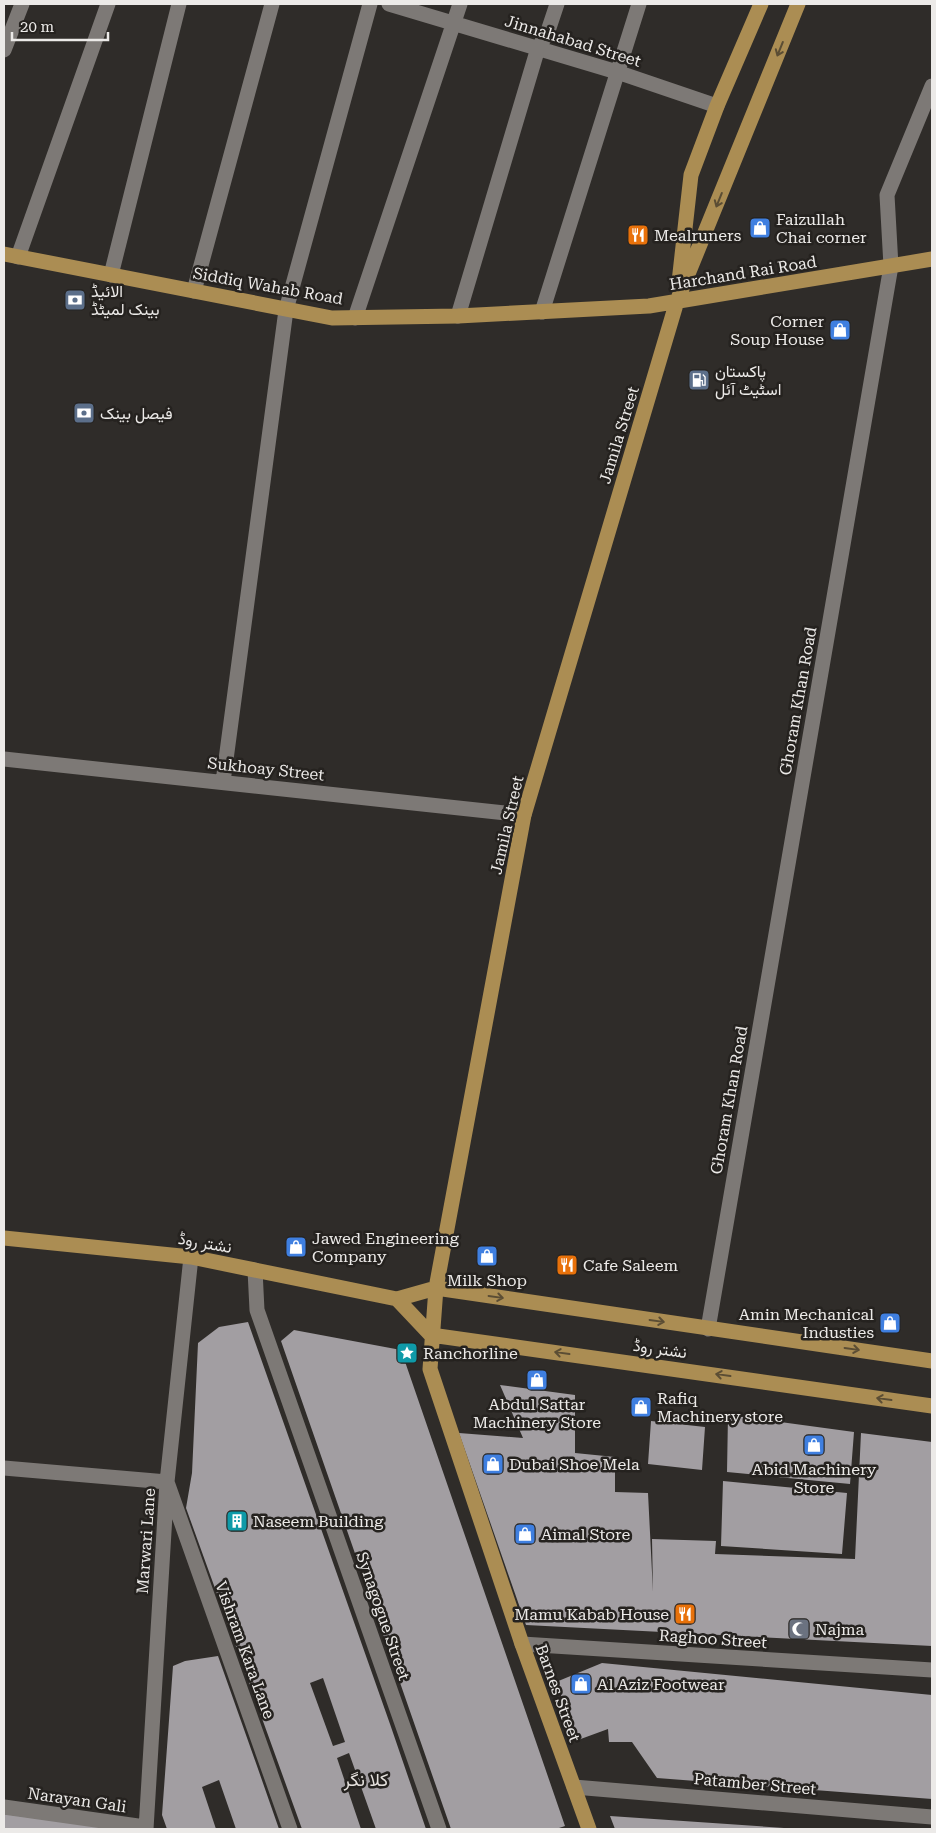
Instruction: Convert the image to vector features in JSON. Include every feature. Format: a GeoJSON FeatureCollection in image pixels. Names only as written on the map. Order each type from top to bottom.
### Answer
{"type":"FeatureCollection","features":[{"type":"Feature","properties":{"kind":"main road","name":"Jamila Street"},"geometry":{"type":"LineString","coordinates":[[677,301],[691,175],[717,106],[761,4]]}},
{"type":"Feature","properties":{"kind":"main road","name":"Jamila Street"},"geometry":{"type":"LineString","coordinates":[[430,1369],[431,1335],[436,1288],[524,815],[677,301],[798,4]]}},
{"type":"Feature","properties":{"kind":"main road","name":"Siddiq Wahab Road"},"geometry":{"type":"LineString","coordinates":[[11,255],[332,318],[458,316],[649,306]]}},
{"type":"Feature","properties":{"kind":"main road","name":"Harchand Rai Road"},"geometry":{"type":"LineString","coordinates":[[649,306],[932,259]]}},
{"type":"Feature","properties":{"kind":"main road","name":"نشتر روڈ"},"geometry":{"type":"LineString","coordinates":[[4,1238],[191,1257],[397,1299],[436,1288],[932,1361]]}},
{"type":"Feature","properties":{"kind":"main road"},"geometry":{"type":"LineString","coordinates":[[397,1299],[431,1335]]}},
{"type":"Feature","properties":{"kind":"main road","name":"نشتر روڈ"},"geometry":{"type":"LineString","coordinates":[[431,1335],[932,1406]]}},
{"type":"Feature","properties":{"kind":"main road","name":"Barnes Street"},"geometry":{"type":"LineString","coordinates":[[430,1369],[522,1644],[589,1829]]}},
{"type":"Feature","properties":{"kind":"street"},"geometry":{"type":"LineString","coordinates":[[4,50],[22,4]]}},
{"type":"Feature","properties":{"kind":"street"},"geometry":{"type":"LineString","coordinates":[[11,255],[108,4]]}},
{"type":"Feature","properties":{"kind":"street"},"geometry":{"type":"LineString","coordinates":[[111,275],[179,4]]}},
{"type":"Feature","properties":{"kind":"street"},"geometry":{"type":"LineString","coordinates":[[194,291],[272,4]]}},
{"type":"Feature","properties":{"kind":"street"},"geometry":{"type":"LineString","coordinates":[[223,782],[286,310],[370,4]]}},
{"type":"Feature","properties":{"kind":"street","name":"Jinnahabad Street"},"geometry":{"type":"LineString","coordinates":[[389,4],[617,72],[717,106]]}},
{"type":"Feature","properties":{"kind":"street"},"geometry":{"type":"LineString","coordinates":[[355,318],[460,4]]}},
{"type":"Feature","properties":{"kind":"street"},"geometry":{"type":"LineString","coordinates":[[458,316],[538,48],[547,34],[557,4]]}},
{"type":"Feature","properties":{"kind":"street"},"geometry":{"type":"LineString","coordinates":[[542,312],[639,4]]}},
{"type":"Feature","properties":{"kind":"street","name":"Ghoram Khan Road"},"geometry":{"type":"LineString","coordinates":[[708,1328],[891,266],[887,195],[932,86]]}},
{"type":"Feature","properties":{"kind":"street","name":"Sukhoay Street"},"geometry":{"type":"LineString","coordinates":[[4,759],[524,815]]}},
{"type":"Feature","properties":{"kind":"street","name":"Marwari Lane"},"geometry":{"type":"LineString","coordinates":[[145,1828],[167,1482],[191,1257]]}},
{"type":"Feature","properties":{"kind":"street","name":"Synagogue Street"},"geometry":{"type":"LineString","coordinates":[[255,1270],[257,1310],[439,1829]]}},
{"type":"Feature","properties":{"kind":"street"},"geometry":{"type":"LineString","coordinates":[[4,1468],[167,1482]]}},
{"type":"Feature","properties":{"kind":"street","name":"Vishram Kara Lane"},"geometry":{"type":"LineString","coordinates":[[167,1482],[290,1829]]}},
{"type":"Feature","properties":{"kind":"street","name":"Raghoo Street"},"geometry":{"type":"LineString","coordinates":[[522,1644],[932,1670]]}},
{"type":"Feature","properties":{"kind":"street","name":"Patamber Street"},"geometry":{"type":"LineString","coordinates":[[574,1787],[932,1817]]}},
{"type":"Feature","properties":{"kind":"street","name":"Narayan Gali"},"geometry":{"type":"LineString","coordinates":[[4,1807],[145,1828]]}},
{"type":"Feature","properties":{"kind":"building"},"geometry":{"type":"Polygon","coordinates":[[[248,1322],[426,1829],[376,1829],[349,1753],[337,1758],[361,1829],[302,1829],[186,1508],[192,1473],[198,1343],[219,1327],[248,1322]],[[323,1678],[310,1683],[333,1746],[345,1742],[323,1678]]]}},
{"type":"Feature","properties":{"kind":"building"},"geometry":{"type":"Polygon","coordinates":[[[294,1330],[401,1350],[565,1826],[556,1829],[451,1829],[281,1341],[294,1330]]]}},
{"type":"Feature","properties":{"kind":"building"},"geometry":{"type":"Polygon","coordinates":[[[500,1385],[575,1395],[575,1453],[615,1457],[615,1492],[648,1493],[653,1592],[652,1539],[716,1541],[715,1554],[855,1559],[861,1433],[932,1442],[932,1646],[526,1625],[459,1433],[523,1438],[500,1385]]]}},
{"type":"Feature","properties":{"kind":"building"},"geometry":{"type":"Polygon","coordinates":[[[728,1415],[854,1432],[850,1484],[727,1472],[728,1415]]]}},
{"type":"Feature","properties":{"kind":"building"},"geometry":{"type":"Polygon","coordinates":[[[651,1421],[705,1427],[702,1470],[648,1464],[651,1421]]]}},
{"type":"Feature","properties":{"kind":"building"},"geometry":{"type":"Polygon","coordinates":[[[723,1481],[847,1493],[842,1554],[721,1546],[723,1481]]]}},
{"type":"Feature","properties":{"kind":"building"},"geometry":{"type":"Polygon","coordinates":[[[218,1656],[279,1829],[236,1829],[219,1780],[202,1787],[216,1829],[167,1829],[162,1815],[173,1666],[185,1661],[218,1656]]]}},
{"type":"Feature","properties":{"kind":"building"},"geometry":{"type":"Polygon","coordinates":[[[602,1663],[932,1695],[932,1799],[657,1778],[632,1742],[609,1742],[608,1729],[578,1740],[556,1682],[602,1663]]]}},
{"type":"Feature","properties":{"kind":"building"},"geometry":{"type":"Polygon","coordinates":[[[4,1814],[100,1827],[100,1829],[4,1829],[4,1814]]]}},
{"type":"Feature","properties":{"kind":"building"},"geometry":{"type":"Polygon","coordinates":[[[610,1816],[784,1828],[615,1829],[610,1816]]]}},
{"type":"Feature","properties":{"kind":"place","name":"Faizullah Chai corner"},"geometry":{"type":"Point","coordinates":[760,228]}},
{"type":"Feature","properties":{"kind":"place","name":"Mealruners"},"geometry":{"type":"Point","coordinates":[638,235]}},
{"type":"Feature","properties":{"kind":"place","name":"الائیڈ بینک لمیٹڈ"},"geometry":{"type":"Point","coordinates":[75,300]}},
{"type":"Feature","properties":{"kind":"place","name":"Corner Soup House"},"geometry":{"type":"Point","coordinates":[840,330]}},
{"type":"Feature","properties":{"kind":"place","name":"پاکستان اسٹیٹ آئل"},"geometry":{"type":"Point","coordinates":[699,380]}},
{"type":"Feature","properties":{"kind":"place","name":"فیصل بینک"},"geometry":{"type":"Point","coordinates":[84,413]}},
{"type":"Feature","properties":{"kind":"place","name":"Jawed Engineering Company"},"geometry":{"type":"Point","coordinates":[296,1247]}},
{"type":"Feature","properties":{"kind":"place","name":"Milk Shop"},"geometry":{"type":"Point","coordinates":[487,1256]}},
{"type":"Feature","properties":{"kind":"place","name":"Cafe Saleem"},"geometry":{"type":"Point","coordinates":[567,1265]}},
{"type":"Feature","properties":{"kind":"place","name":"Amin Mechanical Industies"},"geometry":{"type":"Point","coordinates":[890,1323]}},
{"type":"Feature","properties":{"kind":"place","name":"Ranchorline"},"geometry":{"type":"Point","coordinates":[407,1353]}},
{"type":"Feature","properties":{"kind":"place","name":"Abdul Sattar Machinery Store"},"geometry":{"type":"Point","coordinates":[537,1380]}},
{"type":"Feature","properties":{"kind":"place","name":"Rafiq Machinery store"},"geometry":{"type":"Point","coordinates":[641,1407]}},
{"type":"Feature","properties":{"kind":"place","name":"Abid Machinery Store"},"geometry":{"type":"Point","coordinates":[814,1445]}},
{"type":"Feature","properties":{"kind":"place","name":"Dubai Shoe Mela"},"geometry":{"type":"Point","coordinates":[493,1464]}},
{"type":"Feature","properties":{"kind":"place","name":"Naseem Building"},"geometry":{"type":"Point","coordinates":[237,1521]}},
{"type":"Feature","properties":{"kind":"place","name":"Aimal Store"},"geometry":{"type":"Point","coordinates":[525,1534]}},
{"type":"Feature","properties":{"kind":"place","name":"Mamu Kabab House"},"geometry":{"type":"Point","coordinates":[685,1614]}},
{"type":"Feature","properties":{"kind":"place","name":"Najma"},"geometry":{"type":"Point","coordinates":[799,1629]}},
{"type":"Feature","properties":{"kind":"place","name":"Al Aziz Footwear"},"geometry":{"type":"Point","coordinates":[581,1684]}},
{"type":"Feature","properties":{"kind":"district","name":"کلا نگر"},"geometry":{"type":"Point","coordinates":[366,1779]}}]}
